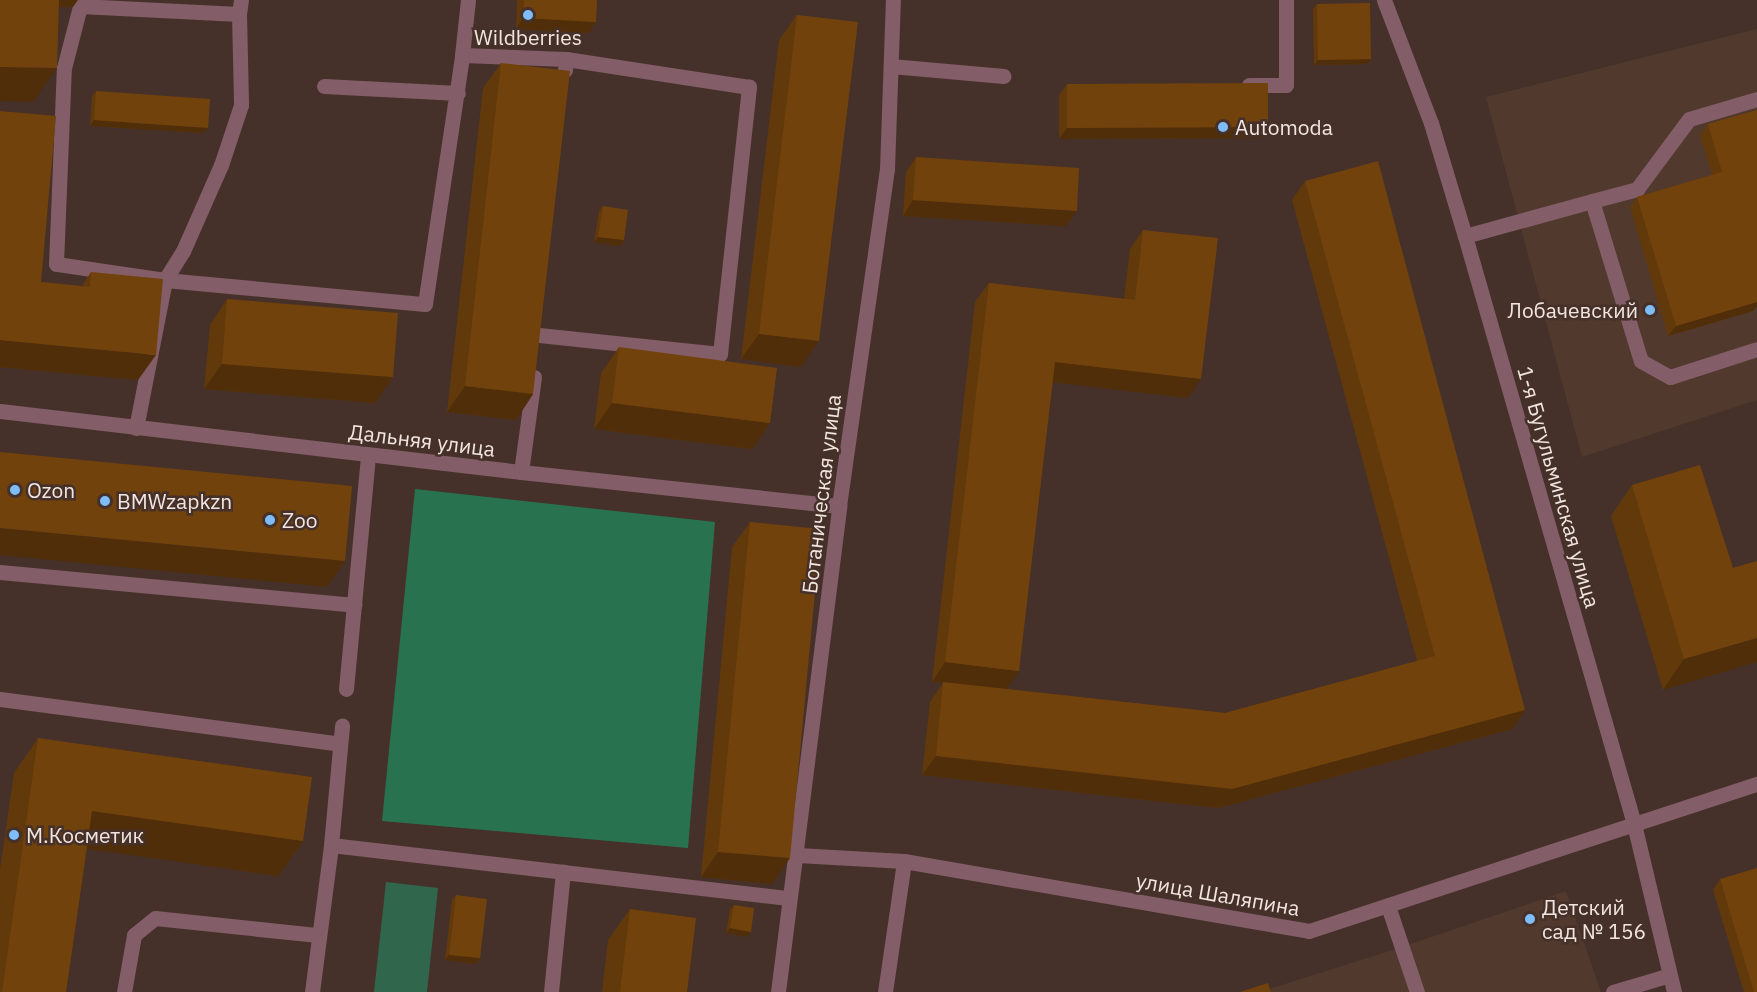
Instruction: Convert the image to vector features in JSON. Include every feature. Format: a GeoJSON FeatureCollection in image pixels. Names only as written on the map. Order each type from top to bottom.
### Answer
{"type":"FeatureCollection","features":[{"type":"Feature","properties":{"kind":"street"},"geometry":{"type":"LineString","coordinates":[[136,428],[165,279],[183,251],[221,165],[241,105],[240,7],[80,6],[64,68],[56,264],[165,279],[425,304],[458,93],[468,0]]}},
{"type":"Feature","properties":{"kind":"street","name":"Ботаническая улица"},"geometry":{"type":"LineString","coordinates":[[778,992],[839,506],[887,169],[893,0]]}},
{"type":"Feature","properties":{"kind":"street"},"geometry":{"type":"LineString","coordinates":[[1228,85],[1286,85],[1286,0]]}},
{"type":"Feature","properties":{"kind":"street","name":"1-я Бугульминская улица"},"geometry":{"type":"LineString","coordinates":[[1384,0],[1431,123],[1465,236],[1634,824],[1674,992]]}},
{"type":"Feature","properties":{"kind":"street"},"geometry":{"type":"LineString","coordinates":[[462,55],[566,59],[749,87],[720,354],[539,340],[521,472]]}},
{"type":"Feature","properties":{"kind":"street"},"geometry":{"type":"LineString","coordinates":[[564,82],[566,59]]}},
{"type":"Feature","properties":{"kind":"street"},"geometry":{"type":"LineString","coordinates":[[891,66],[1004,76]]}},
{"type":"Feature","properties":{"kind":"street"},"geometry":{"type":"LineString","coordinates":[[324,86],[458,93]]}},
{"type":"Feature","properties":{"kind":"street"},"geometry":{"type":"LineString","coordinates":[[1465,236],[1637,189],[1689,119],[1757,99]]}},
{"type":"Feature","properties":{"kind":"street"},"geometry":{"type":"LineString","coordinates":[[1592,201],[1641,361],[1670,377],[1757,349]]}},
{"type":"Feature","properties":{"kind":"street","name":"Дальняя улица"},"geometry":{"type":"LineString","coordinates":[[0,411],[521,472],[839,506]]}},
{"type":"Feature","properties":{"kind":"street"},"geometry":{"type":"LineString","coordinates":[[346,689],[368,454]]}},
{"type":"Feature","properties":{"kind":"street"},"geometry":{"type":"LineString","coordinates":[[0,572],[354,605]]}},
{"type":"Feature","properties":{"kind":"street"},"geometry":{"type":"LineString","coordinates":[[0,699],[340,744]]}},
{"type":"Feature","properties":{"kind":"street"},"geometry":{"type":"LineString","coordinates":[[312,992],[331,845],[342,726]]}},
{"type":"Feature","properties":{"kind":"street","name":"улица Шаляпина"},"geometry":{"type":"LineString","coordinates":[[796,855],[904,861],[1309,931],[1757,784]]}},
{"type":"Feature","properties":{"kind":"street"},"geometry":{"type":"LineString","coordinates":[[331,845],[789,898]]}},
{"type":"Feature","properties":{"kind":"street"},"geometry":{"type":"LineString","coordinates":[[885,992],[904,861]]}},
{"type":"Feature","properties":{"kind":"street"},"geometry":{"type":"LineString","coordinates":[[551,992],[563,872]]}},
{"type":"Feature","properties":{"kind":"street"},"geometry":{"type":"LineString","coordinates":[[1388,906],[1417,992]]}},
{"type":"Feature","properties":{"kind":"street"},"geometry":{"type":"LineString","coordinates":[[124,992],[134,935],[155,918],[318,935]]}},
{"type":"Feature","properties":{"kind":"street"},"geometry":{"type":"LineString","coordinates":[[1613,992],[1670,975]]}},
{"type":"Feature","properties":{"kind":"shaded area","name":"Лобачевский"},"geometry":{"type":"Polygon","coordinates":[[[1757,29],[1757,400],[1582,457],[1486,97],[1757,29]]]}},
{"type":"Feature","properties":{"kind":"shaded area","name":"Детский сад № 156"},"geometry":{"type":"Polygon","coordinates":[[[1566,891],[1601,992],[1260,992],[1402,947],[1566,891]]]}},
{"type":"Feature","properties":{"kind":"green space"},"geometry":{"type":"Polygon","coordinates":[[[415,489],[715,522],[688,848],[382,821],[415,489]]]}},
{"type":"Feature","properties":{"kind":"green space"},"geometry":{"type":"Polygon","coordinates":[[[386,882],[438,888],[427,992],[374,992],[386,882]]]}},
{"type":"Feature","properties":{"kind":"building"},"geometry":{"type":"Polygon","coordinates":[[[0,0],[59,0],[57,68],[0,67],[0,0]]]}},
{"type":"Feature","properties":{"kind":"building"},"geometry":{"type":"Polygon","coordinates":[[[524,0],[597,0],[596,22],[523,18],[524,0]]]}},
{"type":"Feature","properties":{"kind":"building"},"geometry":{"type":"Polygon","coordinates":[[[1370,3],[1371,59],[1318,60],[1317,4],[1370,3]]]}},
{"type":"Feature","properties":{"kind":"building"},"geometry":{"type":"Polygon","coordinates":[[[797,15],[858,22],[819,341],[759,334],[797,15]]]}},
{"type":"Feature","properties":{"kind":"building"},"geometry":{"type":"Polygon","coordinates":[[[501,63],[570,71],[533,394],[465,386],[501,63]]]}},
{"type":"Feature","properties":{"kind":"building"},"geometry":{"type":"Polygon","coordinates":[[[1268,83],[1268,127],[1067,128],[1067,84],[1268,83]]]}},
{"type":"Feature","properties":{"kind":"building"},"geometry":{"type":"Polygon","coordinates":[[[96,91],[210,99],[208,128],[94,120],[96,91]]]}},
{"type":"Feature","properties":{"kind":"building"},"geometry":{"type":"Polygon","coordinates":[[[1757,110],[1757,302],[1676,326],[1637,197],[1722,172],[1708,124],[1757,110]]]}},
{"type":"Feature","properties":{"kind":"building"},"geometry":{"type":"Polygon","coordinates":[[[0,111],[56,116],[41,282],[90,287],[91,272],[163,279],[156,355],[0,340],[0,111]]]}},
{"type":"Feature","properties":{"kind":"building"},"geometry":{"type":"Polygon","coordinates":[[[916,157],[1079,168],[1077,211],[913,200],[916,157]]]}},
{"type":"Feature","properties":{"kind":"building"},"geometry":{"type":"Polygon","coordinates":[[[1378,161],[1525,710],[1232,789],[936,756],[943,682],[1225,713],[1435,656],[1305,181],[1378,161]]]}},
{"type":"Feature","properties":{"kind":"building"},"geometry":{"type":"Polygon","coordinates":[[[603,206],[628,210],[624,240],[598,237],[603,206]]]}},
{"type":"Feature","properties":{"kind":"building"},"geometry":{"type":"Polygon","coordinates":[[[1143,230],[1218,238],[1201,379],[1055,362],[1019,671],[945,662],[989,283],[1135,300],[1143,230]]]}},
{"type":"Feature","properties":{"kind":"building"},"geometry":{"type":"Polygon","coordinates":[[[227,299],[398,313],[393,377],[222,364],[227,299]]]}},
{"type":"Feature","properties":{"kind":"building"},"geometry":{"type":"Polygon","coordinates":[[[619,347],[777,368],[770,423],[612,403],[619,347]]]}},
{"type":"Feature","properties":{"kind":"building"},"geometry":{"type":"Polygon","coordinates":[[[0,452],[352,486],[345,561],[0,528],[0,452]]]}},
{"type":"Feature","properties":{"kind":"building"},"geometry":{"type":"Polygon","coordinates":[[[1700,465],[1733,568],[1757,561],[1757,638],[1684,659],[1632,485],[1700,465]]]}},
{"type":"Feature","properties":{"kind":"building"},"geometry":{"type":"Polygon","coordinates":[[[750,522],[821,529],[790,858],[718,852],[750,522]]]}},
{"type":"Feature","properties":{"kind":"building"},"geometry":{"type":"Polygon","coordinates":[[[38,738],[312,777],[303,841],[92,811],[66,992],[2,992],[38,738]]]}},
{"type":"Feature","properties":{"kind":"building"},"geometry":{"type":"Polygon","coordinates":[[[1757,868],[1757,992],[1754,992],[1720,879],[1757,868]]]}},
{"type":"Feature","properties":{"kind":"building"},"geometry":{"type":"Polygon","coordinates":[[[456,895],[487,899],[480,958],[449,955],[456,895]]]}},
{"type":"Feature","properties":{"kind":"building"},"geometry":{"type":"Polygon","coordinates":[[[734,905],[754,908],[751,932],[730,928],[734,905]]]}},
{"type":"Feature","properties":{"kind":"building"},"geometry":{"type":"Polygon","coordinates":[[[630,909],[696,918],[687,992],[620,992],[630,909]]]}},
{"type":"Feature","properties":{"kind":"building"},"geometry":{"type":"Polygon","coordinates":[[[1268,983],[1271,992],[1240,992],[1268,983]]]}},
{"type":"Feature","properties":{"kind":"place","name":"Wildberries"},"geometry":{"type":"Point","coordinates":[528,15]}},
{"type":"Feature","properties":{"kind":"place","name":"Automoda"},"geometry":{"type":"Point","coordinates":[1223,127]}},
{"type":"Feature","properties":{"kind":"place","name":"Лобачевский"},"geometry":{"type":"Point","coordinates":[1650,310]}},
{"type":"Feature","properties":{"kind":"place","name":"Ozon"},"geometry":{"type":"Point","coordinates":[15,490]}},
{"type":"Feature","properties":{"kind":"place","name":"BMWzapkzn"},"geometry":{"type":"Point","coordinates":[105,501]}},
{"type":"Feature","properties":{"kind":"place","name":"Zoo"},"geometry":{"type":"Point","coordinates":[270,520]}},
{"type":"Feature","properties":{"kind":"place","name":"М.Косметик"},"geometry":{"type":"Point","coordinates":[14,835]}},
{"type":"Feature","properties":{"kind":"place","name":"Детский сад № 156"},"geometry":{"type":"Point","coordinates":[1530,919]}}]}
